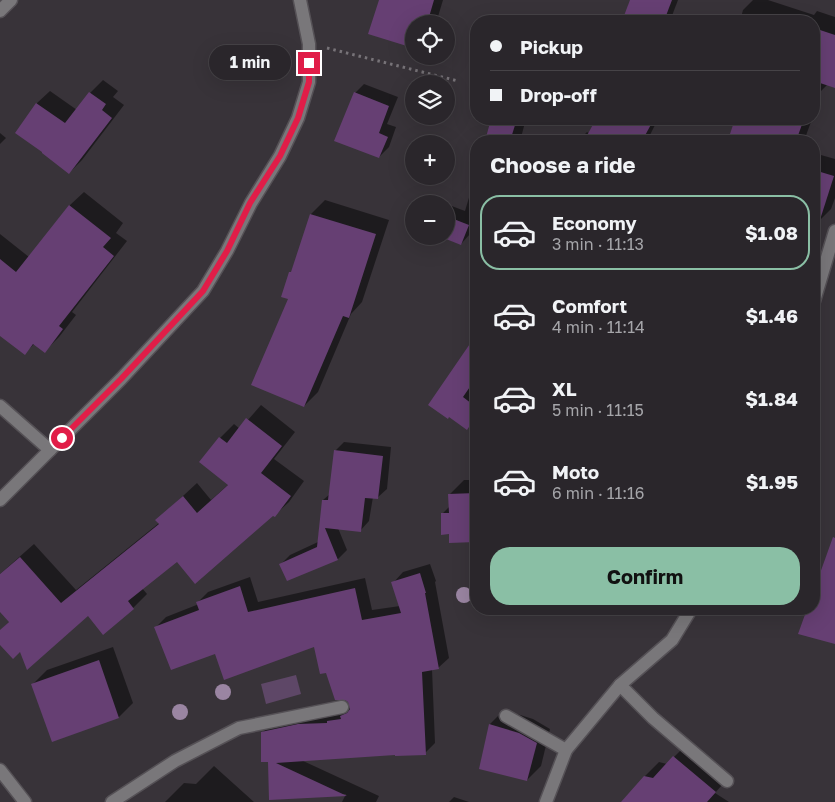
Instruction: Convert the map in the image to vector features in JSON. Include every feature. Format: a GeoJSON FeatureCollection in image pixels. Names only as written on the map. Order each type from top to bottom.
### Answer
{"type":"FeatureCollection","features":[{"type":"Feature","properties":{"kind":"street"},"geometry":{"type":"LineString","coordinates":[[0,11],[11,0]]}},
{"type":"Feature","properties":{"kind":"street"},"geometry":{"type":"LineString","coordinates":[[0,500],[121,379],[203,291],[227,251],[250,203],[280,156],[298,118],[309,82],[309,44],[300,0]]}},
{"type":"Feature","properties":{"kind":"street"},"geometry":{"type":"LineString","coordinates":[[820,281],[835,232]]}},
{"type":"Feature","properties":{"kind":"street"},"geometry":{"type":"LineString","coordinates":[[0,406],[50,450]]}},
{"type":"Feature","properties":{"kind":"street"},"geometry":{"type":"LineString","coordinates":[[546,802],[566,750],[620,684],[672,640],[687,615]]}},
{"type":"Feature","properties":{"kind":"street"},"geometry":{"type":"LineString","coordinates":[[620,684],[653,718],[727,781]]}},
{"type":"Feature","properties":{"kind":"street"},"geometry":{"type":"LineString","coordinates":[[112,802],[175,760],[240,728],[342,707]]}},
{"type":"Feature","properties":{"kind":"street"},"geometry":{"type":"LineString","coordinates":[[506,716],[566,750]]}},
{"type":"Feature","properties":{"kind":"street"},"geometry":{"type":"LineString","coordinates":[[0,770],[25,802]]}},
{"type":"Feature","properties":{"kind":"path"},"geometry":{"type":"LineString","coordinates":[[309,44],[458,82]]}},
{"type":"Feature","properties":{"kind":"shaded area"},"geometry":{"type":"Polygon","coordinates":[[[296,675],[301,694],[266,704],[261,684],[296,675]]]}},
{"type":"Feature","properties":{"kind":"building"},"geometry":{"type":"Polygon","coordinates":[[[379,0],[434,0],[430,15],[405,15],[405,45],[368,34],[379,0]]]}},
{"type":"Feature","properties":{"kind":"building"},"geometry":{"type":"Polygon","coordinates":[[[630,0],[672,0],[666,15],[624,15],[630,0]]]}},
{"type":"Feature","properties":{"kind":"building"},"geometry":{"type":"Polygon","coordinates":[[[820,30],[835,35],[835,88],[820,83],[820,30]]]}},
{"type":"Feature","properties":{"kind":"building"},"geometry":{"type":"Polygon","coordinates":[[[89,92],[106,104],[102,110],[112,118],[69,174],[15,133],[36,103],[65,123],[89,92]]]}},
{"type":"Feature","properties":{"kind":"building"},"geometry":{"type":"Polygon","coordinates":[[[354,92],[389,106],[379,133],[388,137],[379,158],[334,141],[354,92]]]}},
{"type":"Feature","properties":{"kind":"building"},"geometry":{"type":"Polygon","coordinates":[[[489,125],[515,125],[512,135],[487,135],[489,125]]]}},
{"type":"Feature","properties":{"kind":"building"},"geometry":{"type":"Polygon","coordinates":[[[593,125],[651,125],[645,135],[587,135],[593,125]]]}},
{"type":"Feature","properties":{"kind":"building"},"geometry":{"type":"Polygon","coordinates":[[[733,125],[802,125],[798,135],[730,135],[733,125]]]}},
{"type":"Feature","properties":{"kind":"building"},"geometry":{"type":"Polygon","coordinates":[[[820,172],[834,176],[820,220],[820,172]]]}},
{"type":"Feature","properties":{"kind":"building"},"geometry":{"type":"Polygon","coordinates":[[[69,205],[111,238],[103,247],[114,256],[59,326],[63,329],[45,353],[33,344],[25,355],[0,336],[0,259],[16,272],[69,205]]]}},
{"type":"Feature","properties":{"kind":"building"},"geometry":{"type":"Polygon","coordinates":[[[310,214],[376,234],[349,318],[343,316],[304,407],[251,385],[288,299],[281,297],[310,214]]]}},
{"type":"Feature","properties":{"kind":"building"},"geometry":{"type":"Polygon","coordinates":[[[455,220],[469,225],[461,245],[455,243],[455,220]]]}},
{"type":"Feature","properties":{"kind":"building"},"geometry":{"type":"Polygon","coordinates":[[[470,344],[470,387],[463,397],[470,402],[470,425],[467,430],[428,405],[470,344]]]}},
{"type":"Feature","properties":{"kind":"building"},"geometry":{"type":"Polygon","coordinates":[[[246,418],[282,446],[261,473],[291,496],[275,517],[273,516],[195,584],[177,562],[128,601],[134,609],[103,635],[88,616],[27,670],[20,652],[13,659],[0,645],[0,630],[9,622],[0,612],[0,574],[20,557],[61,603],[159,524],[155,520],[183,496],[197,513],[228,485],[199,462],[219,437],[227,443],[246,418]]]}},
{"type":"Feature","properties":{"kind":"building"},"geometry":{"type":"Polygon","coordinates":[[[334,450],[383,456],[378,499],[365,498],[361,532],[325,528],[338,560],[287,581],[279,564],[317,547],[322,500],[328,500],[334,450]]]}},
{"type":"Feature","properties":{"kind":"building"},"geometry":{"type":"Polygon","coordinates":[[[470,493],[470,542],[449,543],[449,534],[441,535],[441,513],[449,513],[448,494],[470,493]]]}},
{"type":"Feature","properties":{"kind":"building"},"geometry":{"type":"Polygon","coordinates":[[[833,537],[835,538],[835,644],[798,634],[805,615],[820,615],[820,573],[833,537]]]}},
{"type":"Feature","properties":{"kind":"building"},"geometry":{"type":"Polygon","coordinates":[[[420,573],[426,593],[439,669],[422,672],[426,755],[395,755],[276,763],[347,796],[269,800],[268,762],[261,762],[261,732],[298,724],[327,723],[327,721],[341,719],[340,716],[347,713],[350,709],[348,702],[345,700],[335,700],[326,673],[320,674],[314,647],[224,680],[215,654],[171,670],[154,627],[199,610],[196,602],[240,586],[248,612],[355,588],[362,620],[401,613],[391,582],[420,573]]]}},
{"type":"Feature","properties":{"kind":"building"},"geometry":{"type":"Polygon","coordinates":[[[99,660],[119,718],[52,742],[31,684],[99,660]]]}},
{"type":"Feature","properties":{"kind":"building"},"geometry":{"type":"Polygon","coordinates":[[[489,724],[519,733],[537,743],[527,781],[479,769],[489,724]]]}},
{"type":"Feature","properties":{"kind":"building"},"geometry":{"type":"Polygon","coordinates":[[[673,756],[716,792],[707,802],[621,802],[644,776],[653,778],[673,756]]]}},
{"type":"Feature","properties":{"kind":"route"},"geometry":{"type":"LineString","coordinates":[[62,438],[121,379],[203,291],[227,251],[250,203],[280,156],[298,118],[309,82],[309,63]]}}]}
